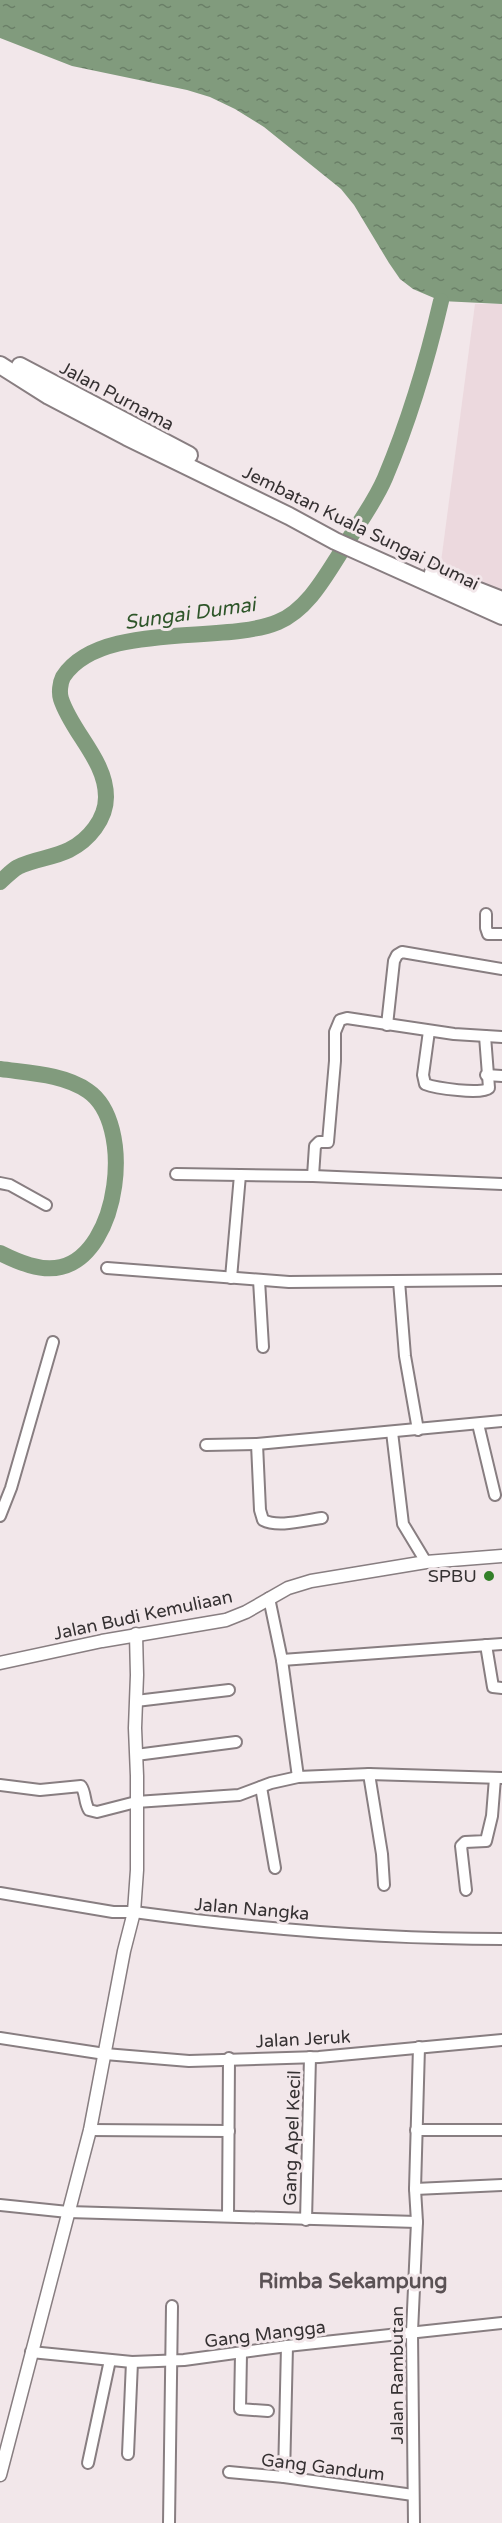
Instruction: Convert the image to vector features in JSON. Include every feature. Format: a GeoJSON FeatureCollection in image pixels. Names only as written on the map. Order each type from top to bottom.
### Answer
{"type":"FeatureCollection","features":[{"type":"Feature","properties":{"kind":"main road","name":"Jalan Purnama"},"geometry":{"type":"LineString","coordinates":[[0,357],[215,473]]}},
{"type":"Feature","properties":{"kind":"main road","name":"Jalan Purnama"},"geometry":{"type":"LineString","coordinates":[[0,365],[58,401],[215,473]]}},
{"type":"Feature","properties":{"kind":"main road","name":"Jembatan Kuala Sungai Dumai"},"geometry":{"type":"LineString","coordinates":[[215,473],[339,532],[472,590],[499,607]]}},
{"type":"Feature","properties":{"kind":"street"},"geometry":{"type":"LineString","coordinates":[[486,914],[488,934],[502,934]]}},
{"type":"Feature","properties":{"kind":"street"},"geometry":{"type":"LineString","coordinates":[[387,1026],[394,961],[402,952],[502,969]]}},
{"type":"Feature","properties":{"kind":"street"},"geometry":{"type":"LineString","coordinates":[[313,1176],[315,1146],[319,1142],[328,1142],[330,1133],[335,1032],[338,1022],[347,1018],[387,1026],[502,1037]]}},
{"type":"Feature","properties":{"kind":"street"},"geometry":{"type":"LineString","coordinates":[[429,1031],[423,1075],[426,1086],[487,1091],[489,1085],[486,1075],[485,1036]]}},
{"type":"Feature","properties":{"kind":"street"},"geometry":{"type":"LineString","coordinates":[[486,1075],[502,1076]]}},
{"type":"Feature","properties":{"kind":"street"},"geometry":{"type":"LineString","coordinates":[[176,1174],[313,1176],[502,1184]]}},
{"type":"Feature","properties":{"kind":"street"},"geometry":{"type":"LineString","coordinates":[[231,1278],[240,1174]]}},
{"type":"Feature","properties":{"kind":"street"},"geometry":{"type":"LineString","coordinates":[[0,1183],[10,1185],[46,1205]]}},
{"type":"Feature","properties":{"kind":"street"},"geometry":{"type":"LineString","coordinates":[[107,1268],[259,1280],[502,1280]]}},
{"type":"Feature","properties":{"kind":"street"},"geometry":{"type":"LineString","coordinates":[[259,1280],[263,1347]]}},
{"type":"Feature","properties":{"kind":"street"},"geometry":{"type":"LineString","coordinates":[[399,1281],[405,1356],[418,1430]]}},
{"type":"Feature","properties":{"kind":"street"},"geometry":{"type":"LineString","coordinates":[[0,1516],[11,1488],[53,1342]]}},
{"type":"Feature","properties":{"kind":"street"},"geometry":{"type":"LineString","coordinates":[[206,1445],[257,1444],[502,1421]]}},
{"type":"Feature","properties":{"kind":"street"},"geometry":{"type":"LineString","coordinates":[[478,1424],[495,1495]]}},
{"type":"Feature","properties":{"kind":"street"},"geometry":{"type":"LineString","coordinates":[[392,1431],[403,1524],[426,1562]]}},
{"type":"Feature","properties":{"kind":"street"},"geometry":{"type":"LineString","coordinates":[[257,1444],[260,1510],[263,1520],[274,1523],[322,1518]]}},
{"type":"Feature","properties":{"kind":"street","name":"Jalan Budi Kemuliaan"},"geometry":{"type":"LineString","coordinates":[[0,1663],[136,1634],[226,1620],[246,1612],[288,1588],[311,1581],[426,1562],[502,1556]]}},
{"type":"Feature","properties":{"kind":"street"},"geometry":{"type":"LineString","coordinates":[[270,1598],[282,1660],[298,1777]]}},
{"type":"Feature","properties":{"kind":"street"},"geometry":{"type":"LineString","coordinates":[[0,2475],[90,2130],[124,1951],[134,1912],[137,1870],[136,1634]]}},
{"type":"Feature","properties":{"kind":"street"},"geometry":{"type":"LineString","coordinates":[[282,1660],[502,1644]]}},
{"type":"Feature","properties":{"kind":"street"},"geometry":{"type":"LineString","coordinates":[[486,1645],[493,1688],[502,1688]]}},
{"type":"Feature","properties":{"kind":"street"},"geometry":{"type":"LineString","coordinates":[[136,1701],[229,1690]]}},
{"type":"Feature","properties":{"kind":"street"},"geometry":{"type":"LineString","coordinates":[[136,1755],[236,1742]]}},
{"type":"Feature","properties":{"kind":"street"},"geometry":{"type":"LineString","coordinates":[[369,1774],[382,1854],[384,1885]]}},
{"type":"Feature","properties":{"kind":"street"},"geometry":{"type":"LineString","coordinates":[[0,1785],[40,1790],[81,1786],[87,1807],[92,1812],[136,1802],[239,1795],[298,1777],[369,1774],[498,1778],[486,1841],[465,1842],[461,1846],[466,1890]]}},
{"type":"Feature","properties":{"kind":"street"},"geometry":{"type":"LineString","coordinates":[[261,1788],[275,1868]]}},
{"type":"Feature","properties":{"kind":"street","name":"Jalan Nangka"},"geometry":{"type":"LineString","coordinates":[[0,1893],[113,1912],[134,1912],[285,1929],[432,1940],[502,1940]]}},
{"type":"Feature","properties":{"kind":"street","name":"Jalan Jeruk"},"geometry":{"type":"LineString","coordinates":[[0,2038],[105,2054],[189,2061],[310,2057],[502,2040]]}},
{"type":"Feature","properties":{"kind":"street","name":"Jalan Rambutan"},"geometry":{"type":"LineString","coordinates":[[414,2523],[412,2332],[417,2222],[415,2188],[419,2047]]}},
{"type":"Feature","properties":{"kind":"street","name":"Gang Apel Kecil"},"geometry":{"type":"LineString","coordinates":[[306,2220],[310,2057]]}},
{"type":"Feature","properties":{"kind":"street"},"geometry":{"type":"LineString","coordinates":[[228,2216],[229,2058]]}},
{"type":"Feature","properties":{"kind":"street"},"geometry":{"type":"LineString","coordinates":[[90,2130],[229,2131]]}},
{"type":"Feature","properties":{"kind":"street"},"geometry":{"type":"LineString","coordinates":[[416,2130],[502,2130]]}},
{"type":"Feature","properties":{"kind":"street"},"geometry":{"type":"LineString","coordinates":[[415,2188],[502,2185]]}},
{"type":"Feature","properties":{"kind":"street"},"geometry":{"type":"LineString","coordinates":[[0,2205],[68,2212],[417,2222]]}},
{"type":"Feature","properties":{"kind":"street"},"geometry":{"type":"LineString","coordinates":[[168,2523],[173,2361],[172,2306]]}},
{"type":"Feature","properties":{"kind":"street","name":"Gang Mangga"},"geometry":{"type":"LineString","coordinates":[[32,2352],[132,2362],[173,2361],[241,2354],[287,2346],[502,2323]]}},
{"type":"Feature","properties":{"kind":"street"},"geometry":{"type":"LineString","coordinates":[[284,2477],[287,2346]]}},
{"type":"Feature","properties":{"kind":"street"},"geometry":{"type":"LineString","coordinates":[[241,2354],[240,2409],[268,2411]]}},
{"type":"Feature","properties":{"kind":"street"},"geometry":{"type":"LineString","coordinates":[[88,2463],[110,2360]]}},
{"type":"Feature","properties":{"kind":"street"},"geometry":{"type":"LineString","coordinates":[[128,2454],[132,2362]]}},
{"type":"Feature","properties":{"kind":"street","name":"Gang Gandum"},"geometry":{"type":"LineString","coordinates":[[229,2472],[284,2477],[413,2495]]}},
{"type":"Feature","properties":{"kind":"shaded area"},"geometry":{"type":"Polygon","coordinates":[[[475,304],[502,304],[502,590],[488,586],[441,562],[475,304]]]}},
{"type":"Feature","properties":{"kind":"water"},"geometry":{"type":"Polygon","coordinates":[[[0,0],[502,0],[502,304],[441,301],[413,289],[400,279],[354,205],[341,189],[264,127],[210,97],[72,66],[0,38],[0,0]]]}},
{"type":"Feature","properties":{"kind":"waterway","name":"Sungai Dumai"},"geometry":{"type":"LineString","coordinates":[[0,882],[18,867],[63,853],[76,846],[95,828],[103,813],[106,797],[101,771],[60,697],[63,677],[81,659],[104,648],[133,641],[254,629],[288,617],[298,610],[314,592],[381,488],[417,391],[441,301]]}},
{"type":"Feature","properties":{"kind":"waterway","name":"Sungai Dumai"},"geometry":{"type":"LineString","coordinates":[[0,1069],[57,1078],[88,1091],[103,1107],[112,1130],[116,1157],[114,1186],[108,1214],[97,1238],[81,1257],[61,1267],[46,1268],[22,1263],[0,1253]]}},
{"type":"Feature","properties":{"kind":"place","name":"SPBU"},"geometry":{"type":"Point","coordinates":[489,1576]}},
{"type":"Feature","properties":{"kind":"district","name":"Rimba Sekampung"},"geometry":{"type":"Point","coordinates":[353,2281]}}]}
